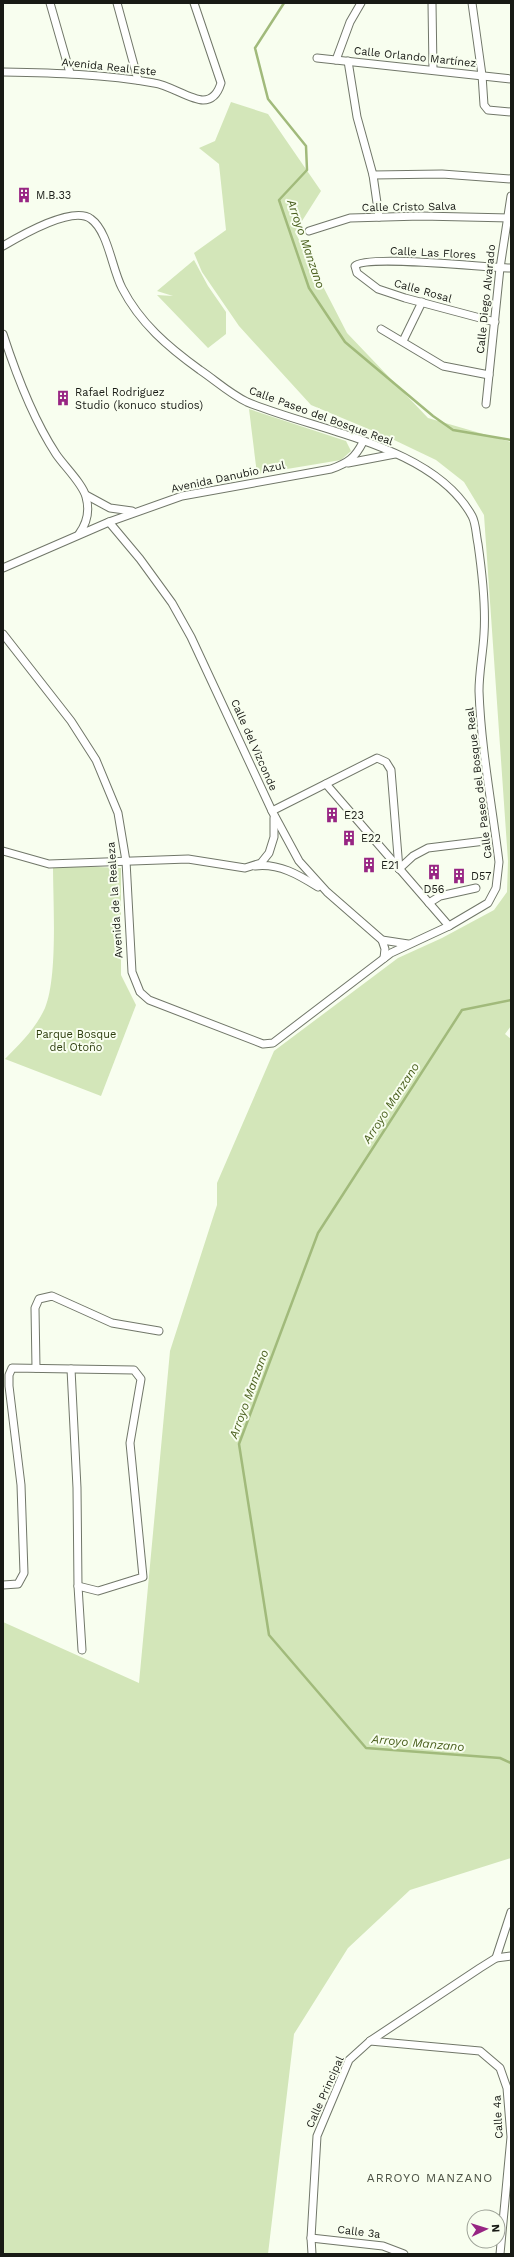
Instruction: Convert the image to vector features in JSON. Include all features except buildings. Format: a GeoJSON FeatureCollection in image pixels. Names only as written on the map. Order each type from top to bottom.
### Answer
{"type":"FeatureCollection","features":[{"type":"Feature","properties":{"kind":"street"},"geometry":{"type":"LineString","coordinates":[[50,3],[70,73]]}},
{"type":"Feature","properties":{"kind":"street"},"geometry":{"type":"LineString","coordinates":[[117,3],[138,80]]}},
{"type":"Feature","properties":{"kind":"street","name":"Avenida Real Este"},"geometry":{"type":"LineString","coordinates":[[3,72],[70,73],[138,80],[165,84],[200,100],[209,100],[217,93],[221,83],[194,3]]}},
{"type":"Feature","properties":{"kind":"street"},"geometry":{"type":"LineString","coordinates":[[336,60],[350,22],[361,3]]}},
{"type":"Feature","properties":{"kind":"street"},"geometry":{"type":"LineString","coordinates":[[432,3],[433,70]]}},
{"type":"Feature","properties":{"kind":"street"},"geometry":{"type":"LineString","coordinates":[[472,3],[482,76],[484,105],[486,108],[511,112]]}},
{"type":"Feature","properties":{"kind":"street","name":"Calle Orlando Martínez"},"geometry":{"type":"LineString","coordinates":[[318,58],[511,79]]}},
{"type":"Feature","properties":{"kind":"street"},"geometry":{"type":"LineString","coordinates":[[348,61],[358,124],[373,175],[379,217]]}},
{"type":"Feature","properties":{"kind":"street"},"geometry":{"type":"LineString","coordinates":[[373,175],[442,174],[511,179]]}},
{"type":"Feature","properties":{"kind":"street","name":"Calle Diego Alvarado"},"geometry":{"type":"LineString","coordinates":[[486,404],[500,268],[509,218],[511,196]]}},
{"type":"Feature","properties":{"kind":"street","name":"Calle Paseo del Bosque Real"},"geometry":{"type":"LineString","coordinates":[[3,246],[29,230],[47,224],[81,215],[90,218],[103,236],[121,286],[127,297],[153,332],[166,345],[246,402],[363,442],[395,454],[426,469],[452,488],[474,518],[481,563],[484,631],[479,690],[499,862],[496,888],[488,903],[449,926],[409,944],[384,958],[273,1043],[263,1044]]}},
{"type":"Feature","properties":{"kind":"street","name":"Calle Cristo Salva"},"geometry":{"type":"LineString","coordinates":[[310,231],[350,218],[509,218]]}},
{"type":"Feature","properties":{"kind":"street","name":"Calle Las Flores"},"geometry":{"type":"LineString","coordinates":[[355,266],[361,262],[383,261],[511,268]]}},
{"type":"Feature","properties":{"kind":"street","name":"Calle Rosal"},"geometry":{"type":"LineString","coordinates":[[355,266],[357,273],[378,289],[495,322]]}},
{"type":"Feature","properties":{"kind":"street"},"geometry":{"type":"LineString","coordinates":[[403,341],[422,302]]}},
{"type":"Feature","properties":{"kind":"street"},"geometry":{"type":"LineString","coordinates":[[381,329],[443,366],[489,375]]}},
{"type":"Feature","properties":{"kind":"street"},"geometry":{"type":"LineString","coordinates":[[3,334],[10,356],[47,438],[56,454],[86,495],[110,508],[122,511],[137,511]]}},
{"type":"Feature","properties":{"kind":"street"},"geometry":{"type":"LineString","coordinates":[[348,463],[356,455],[363,442]]}},
{"type":"Feature","properties":{"kind":"street","name":"Calle Paseo del Bosque Real"},"geometry":{"type":"LineString","coordinates":[[348,463],[395,454]]}},
{"type":"Feature","properties":{"kind":"street","name":"Avenida Danubio Azul"},"geometry":{"type":"LineString","coordinates":[[3,568],[137,511],[204,491],[331,468],[348,463]]}},
{"type":"Feature","properties":{"kind":"street"},"geometry":{"type":"LineString","coordinates":[[78,535],[85,525],[87,516],[86,495]]}},
{"type":"Feature","properties":{"kind":"street","name":"Calle del Vizconde"},"geometry":{"type":"LineString","coordinates":[[109,522],[140,559],[172,603],[191,637],[272,811],[299,861],[327,892],[382,940]]}},
{"type":"Feature","properties":{"kind":"street","name":"Avenida de la Realeza"},"geometry":{"type":"LineString","coordinates":[[3,634],[71,721],[96,760],[118,813],[126,861],[130,960],[133,978],[140,992],[149,1000],[263,1044]]}},
{"type":"Feature","properties":{"kind":"street"},"geometry":{"type":"LineString","coordinates":[[245,868],[261,862],[269,853],[275,830],[272,811],[378,758],[386,762],[392,770],[399,869]]}},
{"type":"Feature","properties":{"kind":"street"},"geometry":{"type":"LineString","coordinates":[[326,784],[449,926]]}},
{"type":"Feature","properties":{"kind":"street"},"geometry":{"type":"LineString","coordinates":[[399,869],[413,856],[428,848],[485,840]]}},
{"type":"Feature","properties":{"kind":"street"},"geometry":{"type":"LineString","coordinates":[[3,851],[49,864],[188,859],[245,868],[264,865],[274,866],[295,873],[327,892]]}},
{"type":"Feature","properties":{"kind":"street"},"geometry":{"type":"LineString","coordinates":[[429,903],[440,896],[476,888]]}},
{"type":"Feature","properties":{"kind":"street"},"geometry":{"type":"LineString","coordinates":[[384,958],[385,949],[382,940],[409,944]]}},
{"type":"Feature","properties":{"kind":"street"},"geometry":{"type":"LineString","coordinates":[[36,1368],[35,1308],[39,1299],[52,1296],[112,1323],[159,1331]]}},
{"type":"Feature","properties":{"kind":"street"},"geometry":{"type":"LineString","coordinates":[[3,1585],[18,1584],[24,1573],[21,1485],[9,1375],[12,1368],[134,1370],[141,1380],[130,1443],[142,1576],[98,1591],[78,1586]]}},
{"type":"Feature","properties":{"kind":"street"},"geometry":{"type":"LineString","coordinates":[[71,1369],[77,1488],[78,1586],[82,1650]]}},
{"type":"Feature","properties":{"kind":"street"},"geometry":{"type":"LineString","coordinates":[[496,1958],[511,1912]]}},
{"type":"Feature","properties":{"kind":"street","name":"Calle Principal"},"geometry":{"type":"LineString","coordinates":[[312,2254],[311,2238],[317,2136],[349,2060],[370,2041],[496,1958],[511,1956]]}},
{"type":"Feature","properties":{"kind":"street","name":"Calle 4a"},"geometry":{"type":"LineString","coordinates":[[370,2041],[480,2051],[500,2068],[507,2088],[510,2137],[500,2254]]}},
{"type":"Feature","properties":{"kind":"street","name":"Calle 3a"},"geometry":{"type":"LineString","coordinates":[[311,2238],[383,2246],[404,2254]]}},
{"type":"Feature","properties":{"kind":"green space"},"geometry":{"type":"Polygon","coordinates":[[[231,102],[268,114],[321,191],[295,232],[347,333],[428,418],[511,442],[511,1026],[505,1034],[511,1039],[511,1858],[410,1890],[348,1948],[294,2034],[268,2254],[3,2254],[3,1622],[139,1683],[170,1351],[217,1205],[217,1183],[274,1051],[398,958],[442,938],[494,910],[507,892],[508,861],[484,515],[464,482],[436,460],[390,438],[311,405],[239,326],[202,272],[194,253],[226,230],[219,164],[199,148],[215,141],[231,102]]]}},
{"type":"Feature","properties":{"kind":"green space"},"geometry":{"type":"Polygon","coordinates":[[[194,260],[208,286],[226,312],[226,334],[208,348],[157,295],[173,296],[157,291],[194,260]]]}},
{"type":"Feature","properties":{"kind":"green space"},"geometry":{"type":"Polygon","coordinates":[[[249,409],[346,441],[351,451],[341,460],[257,474],[249,409]]]}},
{"type":"Feature","properties":{"kind":"green space","name":"Parque Bosque del Otoño"},"geometry":{"type":"Polygon","coordinates":[[[53,865],[121,868],[121,975],[136,1005],[101,1096],[5,1059],[22,1042],[37,1022],[45,1008],[49,994],[52,978],[54,939],[53,865]]]}},
{"type":"Feature","properties":{"kind":"waterway","name":"Arroyo Manzano"},"geometry":{"type":"LineString","coordinates":[[284,3],[255,48],[268,99],[306,146],[307,170],[279,200],[309,288],[345,342],[433,416],[453,430],[511,440]]}},
{"type":"Feature","properties":{"kind":"waterway","name":"Arroyo Manzano"},"geometry":{"type":"LineString","coordinates":[[511,1000],[462,1010],[318,1233],[239,1444],[269,1635],[366,1748],[500,1758],[511,1763]]}},
{"type":"Feature","properties":{"kind":"place","name":"M.B.33"},"geometry":{"type":"Point","coordinates":[24,195]}},
{"type":"Feature","properties":{"kind":"place","name":"Rafael Rodriguez Studio (konuco studios)"},"geometry":{"type":"Point","coordinates":[63,398]}},
{"type":"Feature","properties":{"kind":"place","name":"E23"},"geometry":{"type":"Point","coordinates":[332,815]}},
{"type":"Feature","properties":{"kind":"place","name":"E22"},"geometry":{"type":"Point","coordinates":[349,838]}},
{"type":"Feature","properties":{"kind":"place","name":"E21"},"geometry":{"type":"Point","coordinates":[369,865]}},
{"type":"Feature","properties":{"kind":"place","name":"D56"},"geometry":{"type":"Point","coordinates":[434,872]}},
{"type":"Feature","properties":{"kind":"place","name":"D57"},"geometry":{"type":"Point","coordinates":[459,876]}},
{"type":"Feature","properties":{"kind":"district","name":"ARROYO MANZANO"},"geometry":{"type":"Point","coordinates":[430,2178]}}]}
